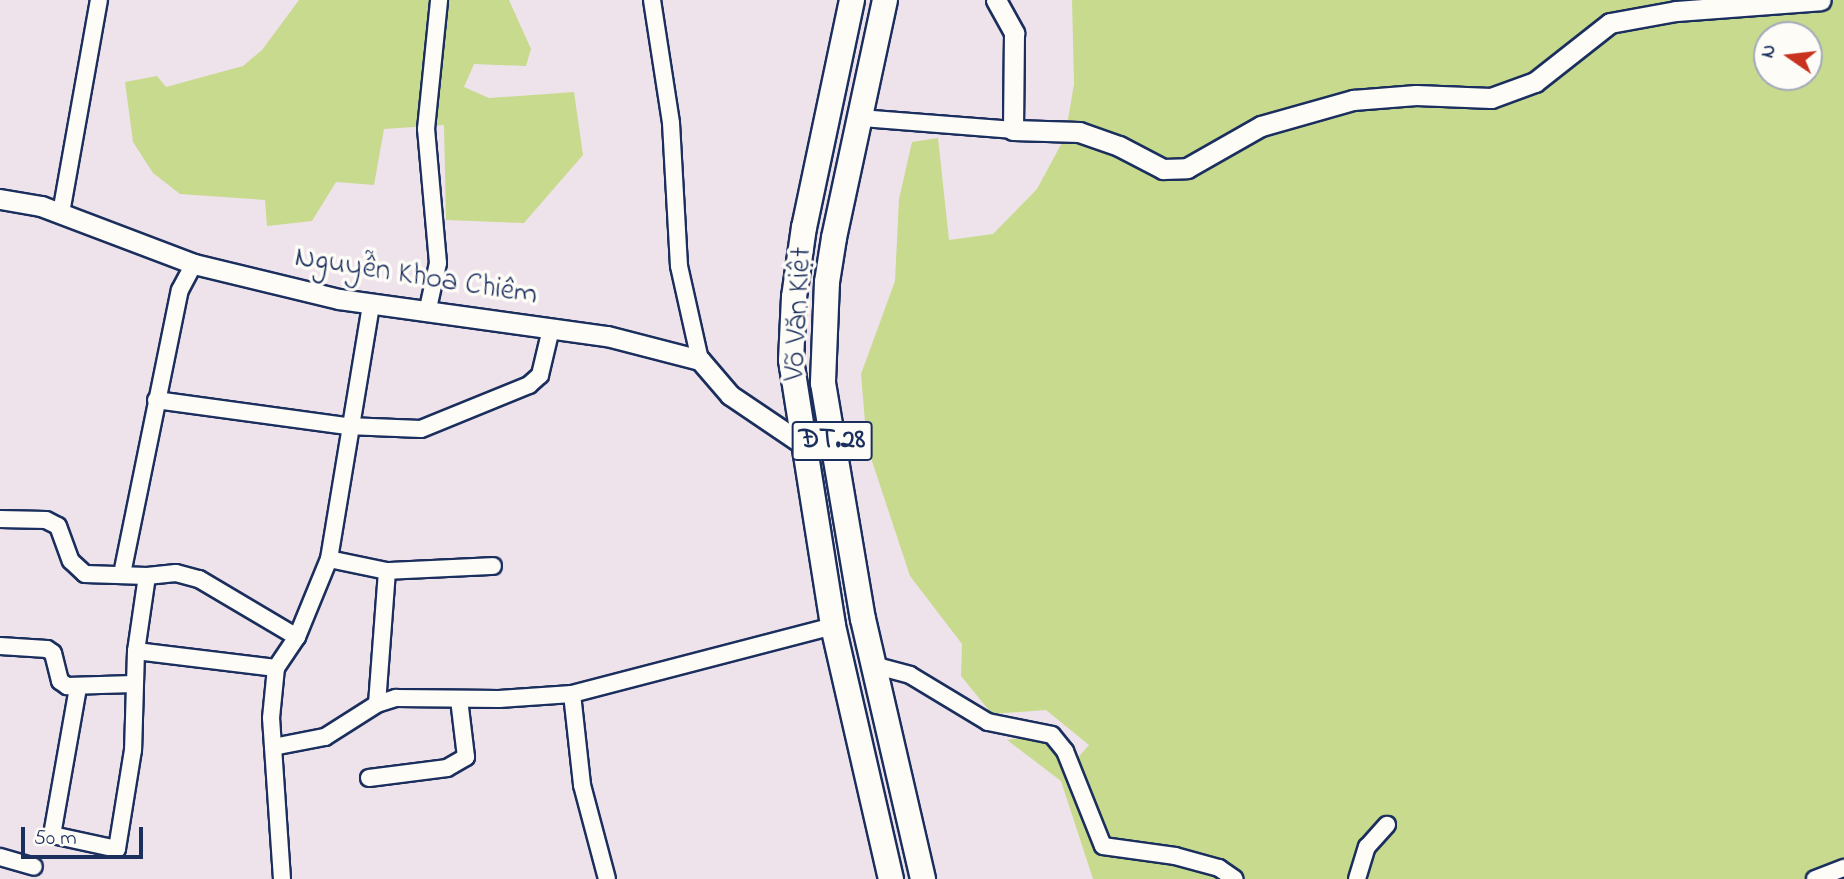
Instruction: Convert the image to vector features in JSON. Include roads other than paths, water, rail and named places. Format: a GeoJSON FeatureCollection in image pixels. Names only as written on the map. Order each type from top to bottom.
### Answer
{"type":"FeatureCollection","features":[{"type":"Feature","properties":{"kind":"main road","name":"Võ Văn Kiệt"},"geometry":{"type":"LineString","coordinates":[[852,0],[794,297],[791,359],[800,443],[833,626],[891,879]]}},
{"type":"Feature","properties":{"kind":"main road","name":"Võ Văn Kiệt"},"geometry":{"type":"LineString","coordinates":[[885,0],[827,282],[823,383],[873,665],[923,879]]}},
{"type":"Feature","properties":{"kind":"main road"},"geometry":{"type":"LineString","coordinates":[[800,443],[832,438]]}},
{"type":"Feature","properties":{"kind":"street"},"geometry":{"type":"LineString","coordinates":[[61,213],[99,0]]}},
{"type":"Feature","properties":{"kind":"street"},"geometry":{"type":"LineString","coordinates":[[427,313],[438,263],[426,129],[439,0]]}},
{"type":"Feature","properties":{"kind":"street"},"geometry":{"type":"LineString","coordinates":[[652,0],[671,123],[679,267],[699,360],[730,395],[800,443]]}},
{"type":"Feature","properties":{"kind":"street"},"geometry":{"type":"LineString","coordinates":[[996,0],[1014,33],[1013,130]]}},
{"type":"Feature","properties":{"kind":"street"},"geometry":{"type":"LineString","coordinates":[[861,118],[1013,130],[1079,132],[1119,146],[1147,164],[1187,168],[1261,126],[1353,100],[1416,95],[1491,99],[1535,82],[1610,23],[1676,11],[1821,0]]}},
{"type":"Feature","properties":{"kind":"street","name":"Nguyễn Khoa Chiêm"},"geometry":{"type":"LineString","coordinates":[[0,199],[61,213],[194,264],[371,304],[607,336],[699,360]]}},
{"type":"Feature","properties":{"kind":"street"},"geometry":{"type":"LineString","coordinates":[[122,574],[180,290],[194,264]]}},
{"type":"Feature","properties":{"kind":"street"},"geometry":{"type":"LineString","coordinates":[[282,879],[274,747],[276,668],[297,637],[328,559],[348,426],[371,304]]}},
{"type":"Feature","properties":{"kind":"street"},"geometry":{"type":"LineString","coordinates":[[156,400],[348,426],[431,427],[530,385],[540,375],[551,329]]}},
{"type":"Feature","properties":{"kind":"street"},"geometry":{"type":"LineString","coordinates":[[0,519],[53,522],[63,531],[71,561],[79,571],[147,576],[176,573],[199,579],[297,637]]}},
{"type":"Feature","properties":{"kind":"street"},"geometry":{"type":"LineString","coordinates":[[328,559],[387,571],[493,566]]}},
{"type":"Feature","properties":{"kind":"street"},"geometry":{"type":"LineString","coordinates":[[377,704],[387,571]]}},
{"type":"Feature","properties":{"kind":"street"},"geometry":{"type":"LineString","coordinates":[[78,688],[52,835],[117,849],[133,750],[136,650],[147,576]]}},
{"type":"Feature","properties":{"kind":"street"},"geometry":{"type":"LineString","coordinates":[[274,747],[326,737],[377,704],[396,698],[459,699],[572,694],[833,626]]}},
{"type":"Feature","properties":{"kind":"street"},"geometry":{"type":"LineString","coordinates":[[0,646],[47,649],[53,653],[60,681],[78,688],[134,684]]}},
{"type":"Feature","properties":{"kind":"street"},"geometry":{"type":"LineString","coordinates":[[136,650],[276,668]]}},
{"type":"Feature","properties":{"kind":"street"},"geometry":{"type":"LineString","coordinates":[[873,665],[910,675],[988,722],[1052,735],[1065,751],[1103,846],[1175,856],[1219,868],[1235,879]]}},
{"type":"Feature","properties":{"kind":"street"},"geometry":{"type":"LineString","coordinates":[[572,694],[582,785],[607,879]]}},
{"type":"Feature","properties":{"kind":"street"},"geometry":{"type":"LineString","coordinates":[[369,778],[447,768],[466,758],[459,699]]}},
{"type":"Feature","properties":{"kind":"street"},"geometry":{"type":"LineString","coordinates":[[1357,879],[1367,847],[1387,825]]}},
{"type":"Feature","properties":{"kind":"street"},"geometry":{"type":"LineString","coordinates":[[0,858],[34,867]]}},
{"type":"Feature","properties":{"kind":"street"},"geometry":{"type":"LineString","coordinates":[[1815,879],[1844,868]]}}]}
